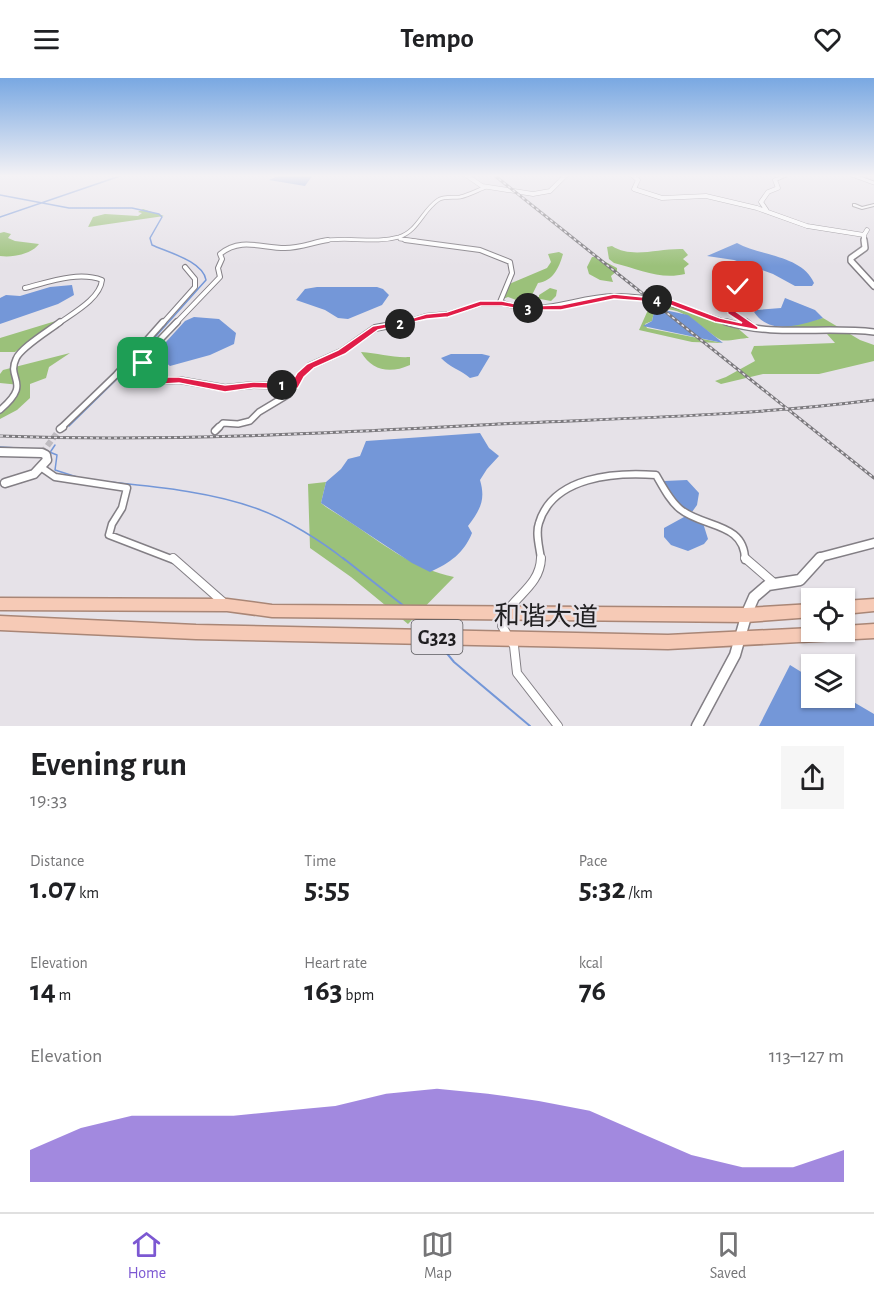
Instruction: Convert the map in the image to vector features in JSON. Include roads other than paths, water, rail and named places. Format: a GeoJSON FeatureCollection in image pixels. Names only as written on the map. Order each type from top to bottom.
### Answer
{"type":"FeatureCollection","features":[{"type":"Feature","properties":{"kind":"highway","name":"和谐大道"},"geometry":{"type":"LineString","coordinates":[[0,604],[227,605],[272,611],[746,615],[801,611]]}},
{"type":"Feature","properties":{"kind":"highway"},"geometry":{"type":"LineString","coordinates":[[855,607],[874,605]]}},
{"type":"Feature","properties":{"kind":"highway","name":"和谐大道"},"geometry":{"type":"LineString","coordinates":[[0,623],[196,632],[668,642],[874,631]]}},
{"type":"Feature","properties":{"kind":"street"},"geometry":{"type":"LineString","coordinates":[[396,239],[411,232],[411,229],[431,205]]}},
{"type":"Feature","properties":{"kind":"street"},"geometry":{"type":"LineString","coordinates":[[744,205],[767,211],[807,226],[866,232],[865,248],[851,258],[851,261],[874,286]]}},
{"type":"Feature","properties":{"kind":"street"},"geometry":{"type":"LineString","coordinates":[[763,205],[767,211]]}},
{"type":"Feature","properties":{"kind":"street"},"geometry":{"type":"LineString","coordinates":[[294,386],[253,385],[225,388],[179,380],[164,381],[154,375],[143,363],[148,352],[220,277],[218,270],[222,259],[220,254],[226,249],[247,242],[287,248],[332,239],[412,239],[434,245],[480,250],[510,262],[512,273],[500,300],[502,304]]}},
{"type":"Feature","properties":{"kind":"street"},"geometry":{"type":"LineString","coordinates":[[60,429],[101,390],[195,287],[197,282],[192,272],[185,267]]}},
{"type":"Feature","properties":{"kind":"street"},"geometry":{"type":"LineString","coordinates":[[0,410],[17,390],[18,382],[13,370],[17,356],[98,293],[102,280],[95,276],[84,276],[25,288]]}},
{"type":"Feature","properties":{"kind":"street"},"geometry":{"type":"LineString","coordinates":[[736,276],[732,281],[748,294],[734,302],[730,307],[731,312],[756,329]]}},
{"type":"Feature","properties":{"kind":"street"},"geometry":{"type":"LineString","coordinates":[[215,431],[223,423],[238,424],[250,420],[282,399],[300,375],[310,366],[342,352],[375,328],[405,323],[426,316],[448,314],[480,304],[502,304],[526,308],[561,307],[614,296],[672,303],[718,320],[756,329],[787,331],[845,328],[874,332]]}},
{"type":"Feature","properties":{"kind":"street"},"geometry":{"type":"LineString","coordinates":[[136,352],[148,352]]}},
{"type":"Feature","properties":{"kind":"street"},"geometry":{"type":"LineString","coordinates":[[0,452],[42,453],[48,460],[31,477],[5,483]]}},
{"type":"Feature","properties":{"kind":"street"},"geometry":{"type":"LineString","coordinates":[[42,468],[55,477],[127,488],[122,508],[112,524],[109,535],[172,558],[227,605]]}},
{"type":"Feature","properties":{"kind":"street"},"geometry":{"type":"LineString","coordinates":[[558,726],[518,677],[514,667],[516,654],[513,644],[503,630],[502,621],[513,602],[531,588],[540,567],[538,522],[549,503],[564,488],[628,473],[656,475],[665,491],[683,512],[703,518],[738,537],[744,544],[745,560],[774,584]]}},
{"type":"Feature","properties":{"kind":"street"},"geometry":{"type":"LineString","coordinates":[[697,726],[734,656],[747,609],[761,588],[800,580],[821,557],[874,543]]}},
{"type":"Feature","properties":{"kind":"water"},"geometry":{"type":"Polygon","coordinates":[[[737,243],[790,261],[808,274],[814,283],[812,286],[795,286],[773,274],[734,260],[707,256],[737,243]]]}},
{"type":"Feature","properties":{"kind":"water"},"geometry":{"type":"Polygon","coordinates":[[[72,285],[74,295],[58,304],[0,324],[0,298],[6,295],[20,296],[50,287],[72,285]]]}},
{"type":"Feature","properties":{"kind":"water"},"geometry":{"type":"Polygon","coordinates":[[[377,287],[389,295],[382,305],[348,319],[338,318],[325,310],[296,300],[305,289],[377,287]]]}},
{"type":"Feature","properties":{"kind":"water"},"geometry":{"type":"Polygon","coordinates":[[[785,298],[815,310],[823,318],[786,327],[768,324],[754,312],[781,308],[785,298]]]}},
{"type":"Feature","properties":{"kind":"water"},"geometry":{"type":"Polygon","coordinates":[[[660,309],[688,315],[723,343],[643,326],[652,321],[654,312],[660,309]]]}},
{"type":"Feature","properties":{"kind":"water"},"geometry":{"type":"Polygon","coordinates":[[[194,317],[219,319],[236,333],[234,344],[210,355],[170,366],[155,354],[185,321],[194,317]]]}},
{"type":"Feature","properties":{"kind":"water"},"geometry":{"type":"Polygon","coordinates":[[[451,354],[490,356],[478,376],[470,378],[441,358],[451,354]]]}},
{"type":"Feature","properties":{"kind":"water"},"geometry":{"type":"Polygon","coordinates":[[[480,433],[489,448],[499,456],[480,480],[481,504],[468,526],[472,533],[456,557],[430,572],[412,563],[321,503],[326,482],[341,469],[348,459],[360,456],[366,441],[480,433]]]}},
{"type":"Feature","properties":{"kind":"water"},"geometry":{"type":"Polygon","coordinates":[[[687,480],[699,493],[697,505],[692,512],[679,503],[664,481],[687,480]]]}},
{"type":"Feature","properties":{"kind":"water"},"geometry":{"type":"Polygon","coordinates":[[[684,517],[693,517],[703,523],[708,539],[704,544],[688,551],[671,545],[664,537],[664,528],[684,517]]]}},
{"type":"Feature","properties":{"kind":"water"},"geometry":{"type":"Polygon","coordinates":[[[790,665],[801,672],[801,708],[855,708],[855,703],[874,714],[874,726],[759,726],[790,665]]]}},
{"type":"Feature","properties":{"kind":"waterway"},"geometry":{"type":"LineString","coordinates":[[0,217],[34,205]]}},
{"type":"Feature","properties":{"kind":"waterway"},"geometry":{"type":"LineString","coordinates":[[54,205],[69,208],[132,208],[159,214],[162,217],[150,238],[152,245],[192,262],[203,273],[206,280],[124,372],[69,426]]}},
{"type":"Feature","properties":{"kind":"waterway"},"geometry":{"type":"LineString","coordinates":[[51,451],[55,445]]}},
{"type":"Feature","properties":{"kind":"waterway"},"geometry":{"type":"LineString","coordinates":[[0,447],[18,448]]}},
{"type":"Feature","properties":{"kind":"waterway"},"geometry":{"type":"LineString","coordinates":[[47,451],[57,455],[55,470],[80,478]]}},
{"type":"Feature","properties":{"kind":"waterway"},"geometry":{"type":"LineString","coordinates":[[109,482],[185,491],[240,503],[269,513],[292,525],[345,560]]}},
{"type":"Feature","properties":{"kind":"waterway"},"geometry":{"type":"LineString","coordinates":[[343,558],[404,606]]}},
{"type":"Feature","properties":{"kind":"waterway"},"geometry":{"type":"LineString","coordinates":[[416,618],[427,630]]}},
{"type":"Feature","properties":{"kind":"waterway"},"geometry":{"type":"LineString","coordinates":[[440,645],[454,662],[530,726]]}},
{"type":"Feature","properties":{"kind":"tunnel"},"geometry":{"type":"LineString","coordinates":[[42,453],[60,429]]}},
{"type":"Feature","properties":{"kind":"railway"},"geometry":{"type":"LineString","coordinates":[[532,205],[787,408]]}},
{"type":"Feature","properties":{"kind":"railway"},"geometry":{"type":"LineString","coordinates":[[787,408],[874,400]]}},
{"type":"Feature","properties":{"kind":"railway"},"geometry":{"type":"LineString","coordinates":[[0,436],[125,438],[312,433],[686,416],[787,408]]}},
{"type":"Feature","properties":{"kind":"railway"},"geometry":{"type":"LineString","coordinates":[[787,408],[874,478]]}}]}
